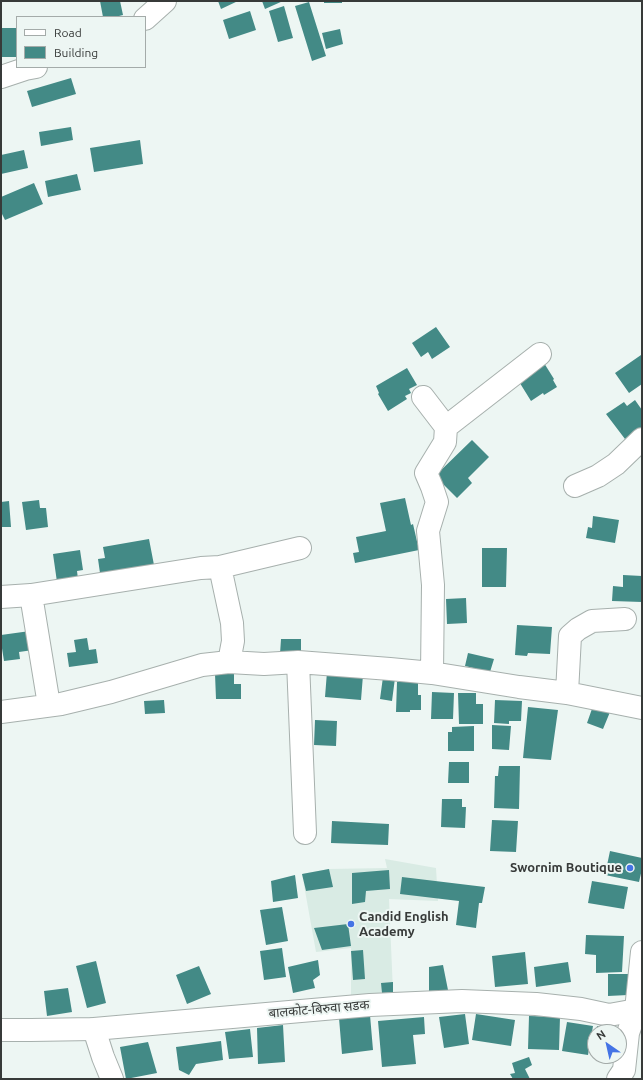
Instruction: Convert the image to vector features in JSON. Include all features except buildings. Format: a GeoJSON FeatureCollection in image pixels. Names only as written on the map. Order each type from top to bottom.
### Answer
{"type":"FeatureCollection","features":[{"type":"Feature","properties":{"kind":"street"},"geometry":{"type":"LineString","coordinates":[[146,19],[165,1]]}},
{"type":"Feature","properties":{"kind":"street"},"geometry":{"type":"LineString","coordinates":[[1,77],[30,68]]}},
{"type":"Feature","properties":{"kind":"street"},"geometry":{"type":"LineString","coordinates":[[446,427],[540,354]]}},
{"type":"Feature","properties":{"kind":"street"},"geometry":{"type":"LineString","coordinates":[[423,397],[446,427],[445,442],[426,473],[437,502],[428,531],[433,585],[432,673]]}},
{"type":"Feature","properties":{"kind":"street"},"geometry":{"type":"LineString","coordinates":[[575,486],[598,476],[616,464],[642,439]]}},
{"type":"Feature","properties":{"kind":"street"},"geometry":{"type":"LineString","coordinates":[[1,597],[31,595],[200,568],[220,567],[300,548]]}},
{"type":"Feature","properties":{"kind":"street"},"geometry":{"type":"LineString","coordinates":[[220,567],[232,623],[233,641],[229,662]]}},
{"type":"Feature","properties":{"kind":"street"},"geometry":{"type":"LineString","coordinates":[[31,595],[49,705]]}},
{"type":"Feature","properties":{"kind":"street"},"geometry":{"type":"LineString","coordinates":[[567,693],[570,636],[578,629],[592,621],[625,619]]}},
{"type":"Feature","properties":{"kind":"street"},"geometry":{"type":"LineString","coordinates":[[1,712],[61,704],[111,692],[202,664],[229,662],[264,664],[298,662],[432,673],[567,693],[642,708]]}},
{"type":"Feature","properties":{"kind":"street"},"geometry":{"type":"LineString","coordinates":[[298,662],[305,834]]}},
{"type":"Feature","properties":{"kind":"street"},"geometry":{"type":"LineString","coordinates":[[618,1079],[624,1070],[628,1033],[639,1010],[642,952]]}},
{"type":"Feature","properties":{"kind":"street","name":"बालकोट-बिरुवा सडक"},"geometry":{"type":"LineString","coordinates":[[1,1030],[94,1028],[370,1005],[462,1001],[536,1004],[581,1009],[609,1015],[639,1010]]}},
{"type":"Feature","properties":{"kind":"street"},"geometry":{"type":"LineString","coordinates":[[94,1028],[112,1079]]}},
{"type":"Feature","properties":{"kind":"shaded area","name":"Candid English Academy"},"geometry":{"type":"Polygon","coordinates":[[[385,859],[436,868],[438,901],[389,899],[393,992],[351,995],[351,948],[316,952],[302,874],[328,869],[387,868],[385,859]]]}},
{"type":"Feature","properties":{"kind":"place","name":"Swornim Boutique"},"geometry":{"type":"Point","coordinates":[630,868]}},
{"type":"Feature","properties":{"kind":"place","name":"Candid English Academy"},"geometry":{"type":"Point","coordinates":[351,924]}}]}
